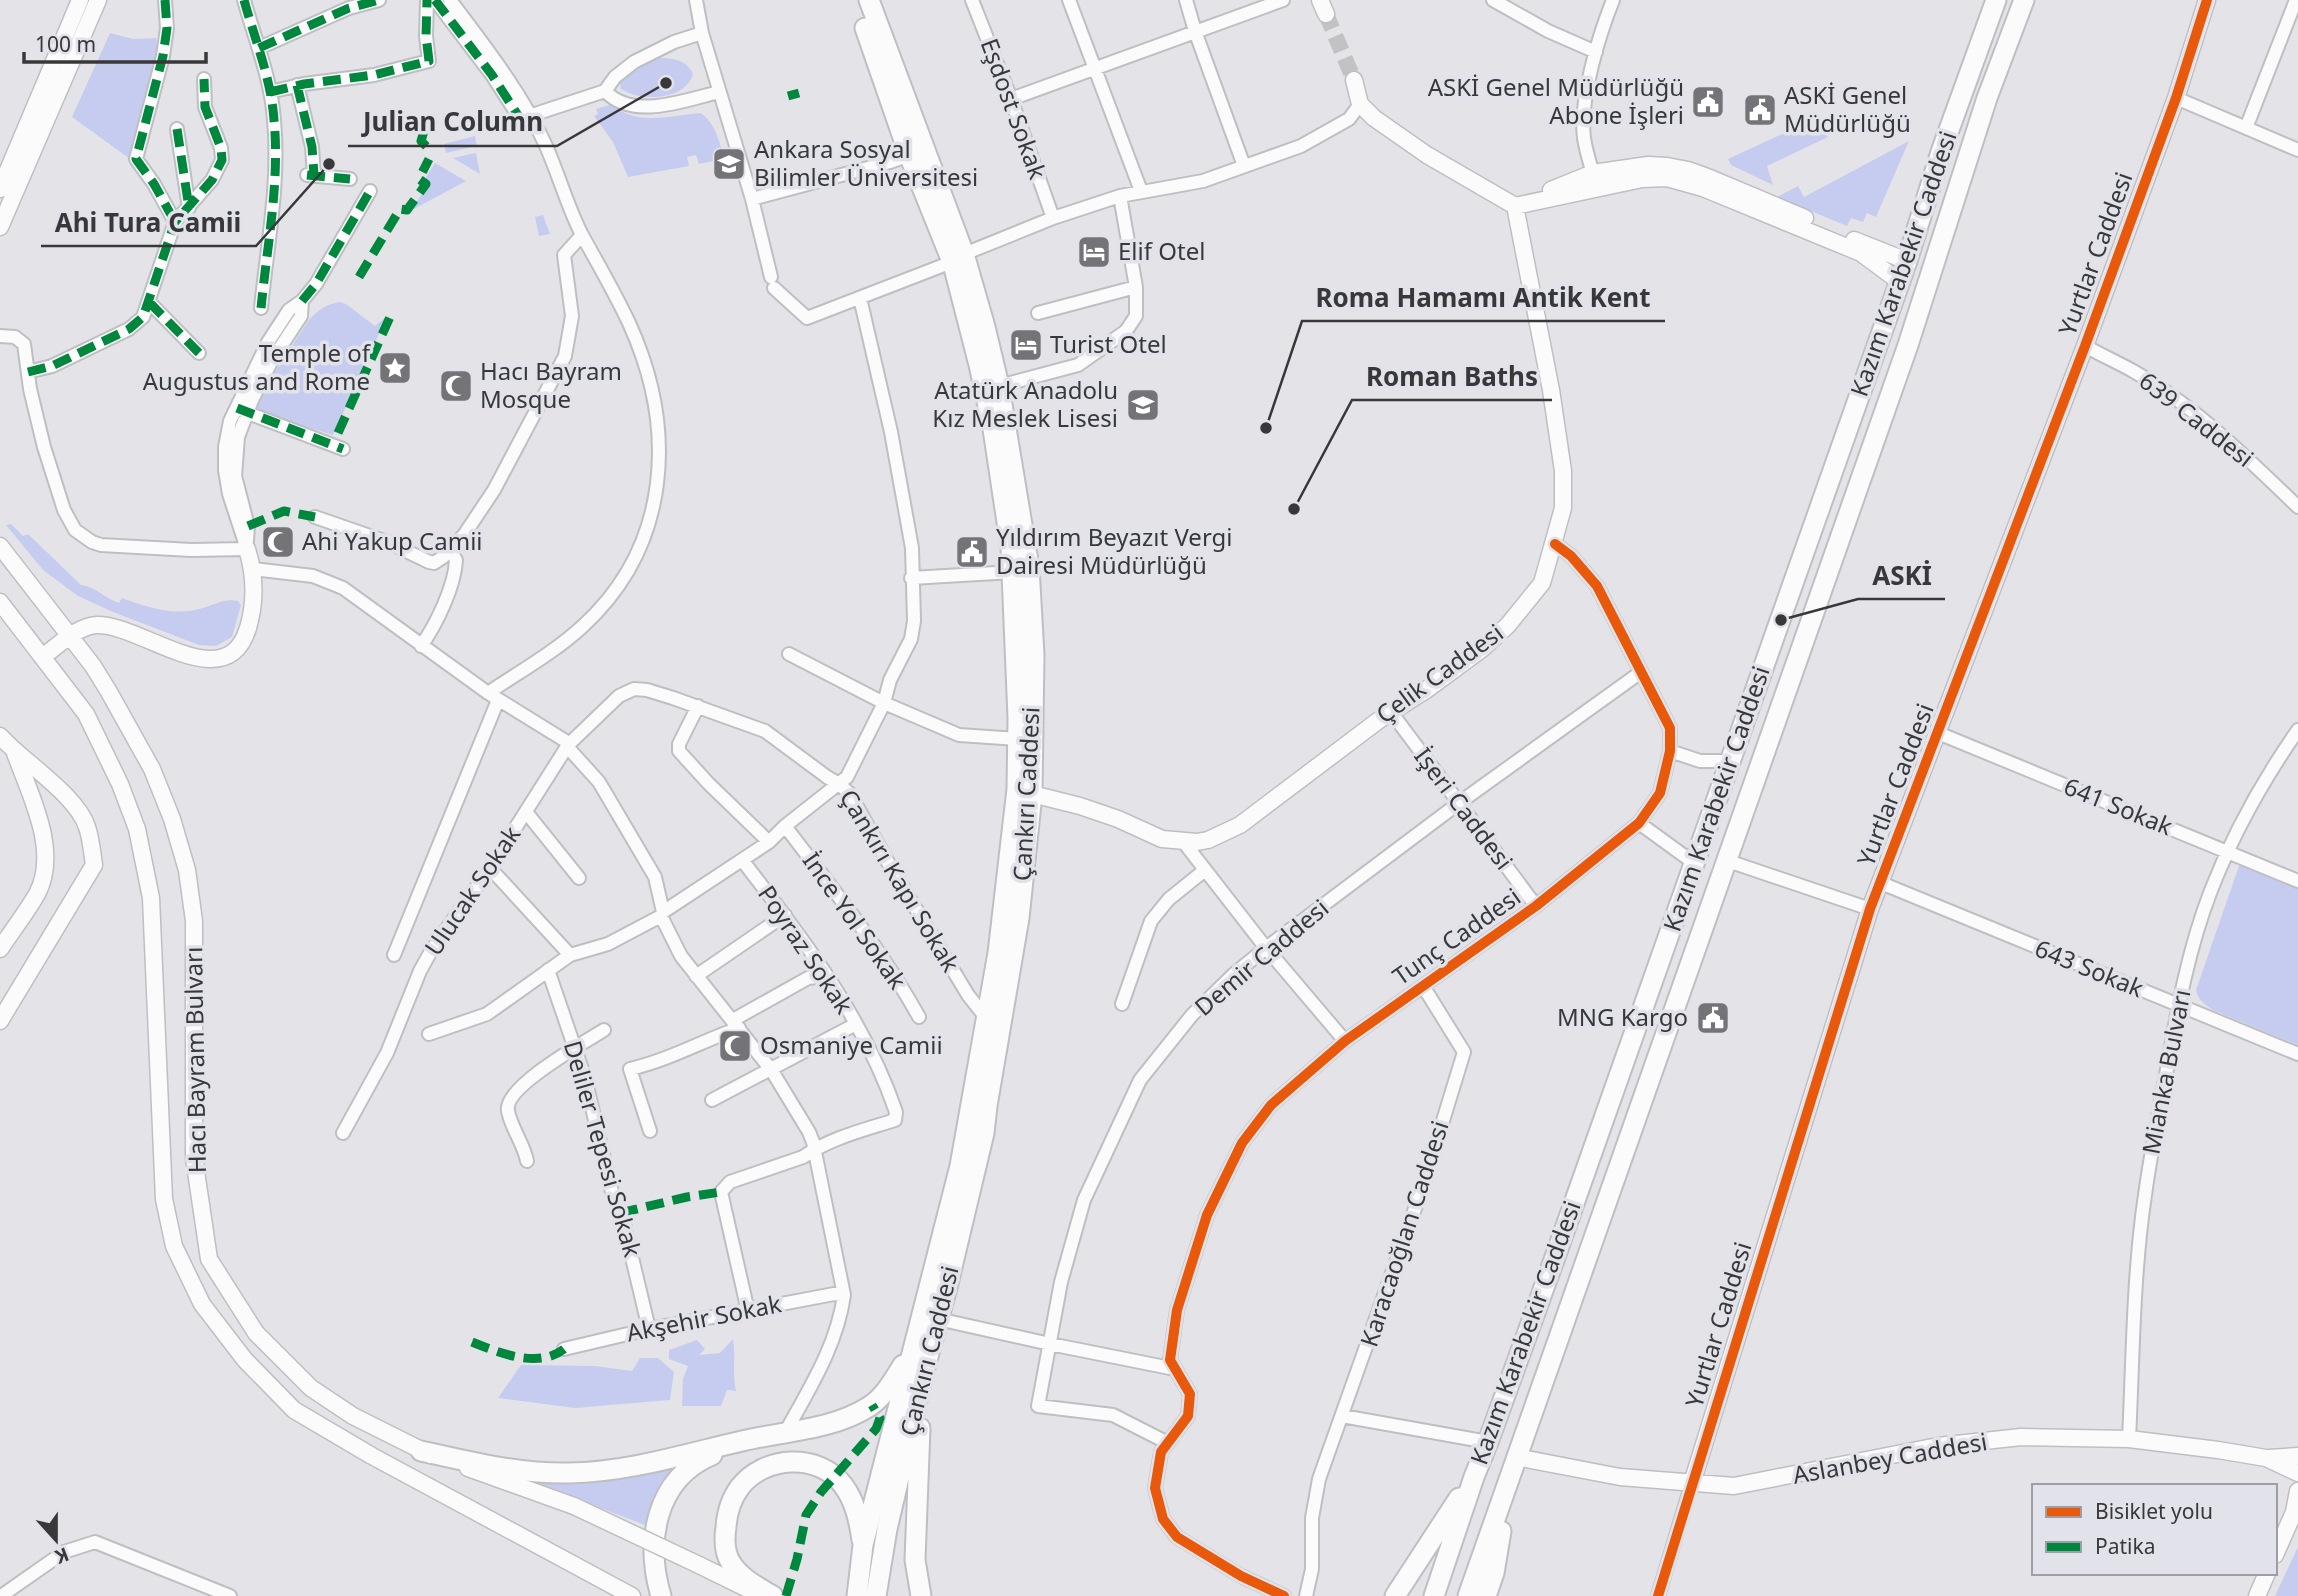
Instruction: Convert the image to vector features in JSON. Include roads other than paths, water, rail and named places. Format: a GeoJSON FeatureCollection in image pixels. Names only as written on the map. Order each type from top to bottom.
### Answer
{"type":"FeatureCollection","features":[{"type":"Feature","properties":{"kind":"main road","name":"Çankırı Caddesi"},"geometry":{"type":"LineString","coordinates":[[856,0],[909,155],[958,258],[993,429],[1012,549],[1018,739],[1017,789],[1008,878],[987,1019],[960,1166],[863,1545],[857,1596]]}},
{"type":"Feature","properties":{"kind":"main road","name":"Çankırı Caddesi"},"geometry":{"type":"LineString","coordinates":[[869,0],[958,258],[985,327],[999,386],[1029,567],[1034,655],[1032,794],[1019,918],[984,1133],[923,1371],[887,1529],[876,1596]]}},
{"type":"Feature","properties":{"kind":"main road","name":"Kazım Karabekir Caddesi"},"geometry":{"type":"LineString","coordinates":[[1434,1596],[1900,282],[1941,152],[1996,0]]}},
{"type":"Feature","properties":{"kind":"main road","name":"Kazım Karabekir Caddesi"},"geometry":{"type":"LineString","coordinates":[[1468,1596],[1908,345],[1987,98],[2024,0]]}},
{"type":"Feature","properties":{"kind":"main road"},"geometry":{"type":"LineString","coordinates":[[421,1451],[502,1468],[568,1474],[647,1465],[745,1440],[842,1421],[872,1405],[891,1385],[913,1347]]}},
{"type":"Feature","properties":{"kind":"main road"},"geometry":{"type":"LineString","coordinates":[[920,1596],[915,1560],[915,1514],[923,1371]]}},
{"type":"Feature","properties":{"kind":"main road"},"geometry":{"type":"LineString","coordinates":[[661,1596],[657,1581],[654,1530],[668,1491],[685,1471],[700,1460],[745,1440]]}},
{"type":"Feature","properties":{"kind":"main road"},"geometry":{"type":"LineString","coordinates":[[773,1596],[741,1575],[731,1563],[725,1549],[727,1515],[732,1500],[741,1486],[770,1466],[800,1461],[829,1471],[842,1484],[852,1501],[859,1520],[863,1545]]}},
{"type":"Feature","properties":{"kind":"main road"},"geometry":{"type":"LineString","coordinates":[[1395,1596],[1474,1477]]}},
{"type":"Feature","properties":{"kind":"main road"},"geometry":{"type":"LineString","coordinates":[[1486,1596],[1497,1555],[1507,1489]]}},
{"type":"Feature","properties":{"kind":"street"},"geometry":{"type":"LineString","coordinates":[[0,189],[80,0]]}},
{"type":"Feature","properties":{"kind":"street"},"geometry":{"type":"LineString","coordinates":[[0,227],[98,0]]}},
{"type":"Feature","properties":{"kind":"street"},"geometry":{"type":"LineString","coordinates":[[165,0],[167,28],[163,56],[136,159],[154,184],[175,222]]}},
{"type":"Feature","properties":{"kind":"street"},"geometry":{"type":"LineString","coordinates":[[244,0],[259,48],[274,119],[276,168],[261,308]]}},
{"type":"Feature","properties":{"kind":"street"},"geometry":{"type":"LineString","coordinates":[[259,48],[349,8],[379,0]]}},
{"type":"Feature","properties":{"kind":"street"},"geometry":{"type":"LineString","coordinates":[[270,92],[298,85],[373,75],[429,61],[426,36],[427,0]]}},
{"type":"Feature","properties":{"kind":"street"},"geometry":{"type":"LineString","coordinates":[[394,955],[493,697],[585,624],[622,578],[645,539],[660,473],[657,425],[650,386],[634,335],[582,235],[546,146],[435,0]]}},
{"type":"Feature","properties":{"kind":"street"},"geometry":{"type":"LineString","coordinates":[[450,0],[485,47],[524,116]]}},
{"type":"Feature","properties":{"kind":"street"},"geometry":{"type":"LineString","coordinates":[[696,0],[702,33],[752,199],[772,283],[807,318],[1053,218],[1120,196],[1203,181],[1301,146],[1349,119],[1360,104]]}},
{"type":"Feature","properties":{"kind":"street","name":"Eşdost Sokak"},"geometry":{"type":"LineString","coordinates":[[972,0],[1053,218]]}},
{"type":"Feature","properties":{"kind":"street"},"geometry":{"type":"LineString","coordinates":[[1069,0],[1141,191]]}},
{"type":"Feature","properties":{"kind":"street"},"geometry":{"type":"LineString","coordinates":[[1186,0],[1244,166]]}},
{"type":"Feature","properties":{"kind":"street"},"geometry":{"type":"LineString","coordinates":[[1011,99],[1283,0]]}},
{"type":"Feature","properties":{"kind":"street"},"geometry":{"type":"LineString","coordinates":[[1493,0],[1548,31],[1596,52]]}},
{"type":"Feature","properties":{"kind":"street"},"geometry":{"type":"LineString","coordinates":[[1595,180],[1584,136],[1586,101],[1596,52],[1613,0]]}},
{"type":"Feature","properties":{"kind":"street","name":"Yurtlar Caddesi"},"geometry":{"type":"LineString","coordinates":[[1658,1596],[1870,909],[2085,346],[2176,98],[2207,0]]}},
{"type":"Feature","properties":{"kind":"street"},"geometry":{"type":"LineString","coordinates":[[2246,128],[2296,0]]}},
{"type":"Feature","properties":{"kind":"street"},"geometry":{"type":"LineString","coordinates":[[524,116],[605,91],[615,77],[634,62],[674,42],[702,33]]}},
{"type":"Feature","properties":{"kind":"street"},"geometry":{"type":"LineString","coordinates":[[28,372],[52,366],[129,329],[143,317],[175,222],[212,180],[222,160],[221,148],[205,107],[204,79]]}},
{"type":"Feature","properties":{"kind":"street"},"geometry":{"type":"LineString","coordinates":[[1354,80],[1360,104],[1374,118],[1427,155],[1515,206],[1648,165],[1688,170],[1907,261]]}},
{"type":"Feature","properties":{"kind":"street"},"geometry":{"type":"LineString","coordinates":[[298,85],[312,147],[311,175],[349,179]]}},
{"type":"Feature","properties":{"kind":"street"},"geometry":{"type":"LineString","coordinates":[[605,91],[619,102],[646,106],[719,92]]}},
{"type":"Feature","properties":{"kind":"street"},"geometry":{"type":"LineString","coordinates":[[2176,98],[2298,150]]}},
{"type":"Feature","properties":{"kind":"street"},"geometry":{"type":"LineString","coordinates":[[177,129],[189,208]]}},
{"type":"Feature","properties":{"kind":"street"},"geometry":{"type":"LineString","coordinates":[[752,199],[909,155]]}},
{"type":"Feature","properties":{"kind":"street"},"geometry":{"type":"LineString","coordinates":[[1595,180],[1667,178],[1703,188],[1861,253],[1900,282]]}},
{"type":"Feature","properties":{"kind":"street"},"geometry":{"type":"LineString","coordinates":[[42,657],[84,628],[104,626],[208,660],[231,655],[238,649],[249,625],[254,595],[253,569],[229,494],[224,457],[230,421],[242,410],[268,342],[289,310],[302,301],[316,284],[370,191]]}},
{"type":"Feature","properties":{"kind":"street"},"geometry":{"type":"LineString","coordinates":[[999,386],[1078,365],[1126,331],[1136,316],[1136,287],[1120,196]]}},
{"type":"Feature","properties":{"kind":"street","name":"Çelik Caddesi"},"geometry":{"type":"LineString","coordinates":[[1181,841],[1208,840],[1240,825],[1391,712],[1464,662],[1508,625],[1542,583],[1563,508],[1563,471],[1551,390],[1515,206]]}},
{"type":"Feature","properties":{"kind":"street"},"geometry":{"type":"LineString","coordinates":[[315,517],[390,543],[429,562],[434,563],[450,550],[464,535],[494,490],[565,356],[572,316],[564,255],[582,235]]}},
{"type":"Feature","properties":{"kind":"street"},"geometry":{"type":"LineString","coordinates":[[1038,313],[1136,287]]}},
{"type":"Feature","properties":{"kind":"street","name":"Çankırı Kapı Sokak"},"geometry":{"type":"LineString","coordinates":[[860,298],[894,445],[912,548],[914,631],[890,680],[884,703],[847,777],[839,784],[850,794],[903,889],[968,995],[987,1019]]}},
{"type":"Feature","properties":{"kind":"street"},"geometry":{"type":"LineString","coordinates":[[149,302],[199,353]]}},
{"type":"Feature","properties":{"kind":"street"},"geometry":{"type":"LineString","coordinates":[[0,336],[15,337],[24,344],[34,407],[69,523],[92,542],[101,545],[130,548],[247,549]]}},
{"type":"Feature","properties":{"kind":"street","name":"639 Caddesi"},"geometry":{"type":"LineString","coordinates":[[2085,346],[2134,372],[2190,410],[2244,455],[2298,507]]}},
{"type":"Feature","properties":{"kind":"street"},"geometry":{"type":"LineString","coordinates":[[242,410],[343,449]]}},
{"type":"Feature","properties":{"kind":"street","name":"Tunç Caddesi"},"geometry":{"type":"LineString","coordinates":[[1175,1368],[1170,1360],[1177,1310],[1207,1215],[1242,1143],[1271,1105],[1345,1041],[1536,906],[1639,823],[1660,793],[1670,751],[1670,728],[1597,586],[1571,556],[1555,544]]}},
{"type":"Feature","properties":{"kind":"street","name":"Hacı Bayram Bulvarı"},"geometry":{"type":"LineString","coordinates":[[0,546],[93,666],[152,769],[172,819],[187,870],[194,921],[194,1158],[209,1259],[256,1333],[311,1388],[352,1416],[421,1451],[575,1506],[761,1596]]}},
{"type":"Feature","properties":{"kind":"street"},"geometry":{"type":"LineString","coordinates":[[421,646],[437,619],[453,577],[456,560],[450,550]]}},
{"type":"Feature","properties":{"kind":"street"},"geometry":{"type":"LineString","coordinates":[[253,569],[313,576],[343,589],[493,697],[564,740],[599,782],[655,877],[662,914],[681,956],[772,1071],[809,1132],[844,1296],[841,1319],[825,1358],[785,1433]]}},
{"type":"Feature","properties":{"kind":"street"},"geometry":{"type":"LineString","coordinates":[[911,578],[1013,572]]}},
{"type":"Feature","properties":{"kind":"street","name":"Hacı Bayram Bulvarı"},"geometry":{"type":"LineString","coordinates":[[0,602],[86,714],[120,785],[137,830],[151,898],[164,1199],[174,1246],[202,1304],[245,1360],[294,1410],[632,1596]]}},
{"type":"Feature","properties":{"kind":"street"},"geometry":{"type":"LineString","coordinates":[[789,654],[884,703],[959,735],[1018,739]]}},
{"type":"Feature","properties":{"kind":"street","name":"Demir Caddesi"},"geometry":{"type":"LineString","coordinates":[[1168,1443],[1113,1415],[1038,1406],[1061,1282],[1084,1200],[1140,1080],[1192,1015],[1233,975],[1266,948],[1459,803],[1641,672]]}},
{"type":"Feature","properties":{"kind":"street","name":"Ulucak Sokak"},"geometry":{"type":"LineString","coordinates":[[344,1133],[387,1054],[419,971],[490,869],[568,745],[619,696],[634,689],[647,690],[698,706]]}},
{"type":"Feature","properties":{"kind":"street"},"geometry":{"type":"LineString","coordinates":[[429,1034],[487,1013],[570,955],[608,944],[662,914],[769,842],[785,826],[839,784],[765,731],[698,706],[679,744],[679,751],[769,842]]}},
{"type":"Feature","properties":{"kind":"street","name":"İşeri Caddesi"},"geometry":{"type":"LineString","coordinates":[[1391,712],[1536,906]]}},
{"type":"Feature","properties":{"kind":"street","name":"Mianka Bulvarı"},"geometry":{"type":"LineString","coordinates":[[2129,1439],[2144,1196],[2178,1005],[2209,894],[2227,852],[2298,730]]}},
{"type":"Feature","properties":{"kind":"street","name":"641 Sokak"},"geometry":{"type":"LineString","coordinates":[[1938,733],[2298,881]]}},
{"type":"Feature","properties":{"kind":"street"},"geometry":{"type":"LineString","coordinates":[[0,736],[15,753],[63,791],[87,825],[94,865],[0,1021]]}},
{"type":"Feature","properties":{"kind":"street"},"geometry":{"type":"LineString","coordinates":[[1670,751],[1700,761],[1729,761]]}},
{"type":"Feature","properties":{"kind":"street"},"geometry":{"type":"LineString","coordinates":[[0,948],[38,892],[46,863],[46,844],[15,753]]}},
{"type":"Feature","properties":{"kind":"street"},"geometry":{"type":"LineString","coordinates":[[1032,794],[1093,810],[1162,839],[1181,841],[1266,948],[1345,1041]]}},
{"type":"Feature","properties":{"kind":"street"},"geometry":{"type":"LineString","coordinates":[[526,812],[579,878]]}},
{"type":"Feature","properties":{"kind":"street"},"geometry":{"type":"LineString","coordinates":[[1639,823],[1694,863]]}},
{"type":"Feature","properties":{"kind":"street","name":"İnce Yol Sokak"},"geometry":{"type":"LineString","coordinates":[[785,826],[845,906],[919,1017]]}},
{"type":"Feature","properties":{"kind":"street","name":"Poyraz Sokak"},"geometry":{"type":"LineString","coordinates":[[742,860],[816,958],[875,1060],[896,1112],[895,1120],[813,1150]]}},
{"type":"Feature","properties":{"kind":"street"},"geometry":{"type":"LineString","coordinates":[[1728,861],[1870,909]]}},
{"type":"Feature","properties":{"kind":"street"},"geometry":{"type":"LineString","coordinates":[[490,869],[570,955]]}},
{"type":"Feature","properties":{"kind":"street"},"geometry":{"type":"LineString","coordinates":[[1122,1004],[1151,921],[1169,899],[1205,870]]}},
{"type":"Feature","properties":{"kind":"street","name":"643 Sokak"},"geometry":{"type":"LineString","coordinates":[[1881,883],[2298,1054]]}},
{"type":"Feature","properties":{"kind":"street"},"geometry":{"type":"LineString","coordinates":[[696,976],[785,915]]}},
{"type":"Feature","properties":{"kind":"street","name":"Deliler Tepesi Sokak"},"geometry":{"type":"LineString","coordinates":[[548,970],[584,1078],[616,1206],[624,1224],[649,1329]]}},
{"type":"Feature","properties":{"kind":"street"},"geometry":{"type":"LineString","coordinates":[[650,1130],[630,1069],[674,1056],[736,1024],[808,978],[826,976]]}},
{"type":"Feature","properties":{"kind":"street","name":"Karacaoğlan Caddesi"},"geometry":{"type":"LineString","coordinates":[[1306,1596],[1312,1569],[1312,1518],[1319,1479],[1423,1186],[1464,1052],[1423,986]]}},
{"type":"Feature","properties":{"kind":"street"},"geometry":{"type":"LineString","coordinates":[[712,1100],[772,1071],[856,1024]]}},
{"type":"Feature","properties":{"kind":"street"},"geometry":{"type":"LineString","coordinates":[[527,1161],[507,1109],[510,1099],[531,1078],[604,1030]]}},
{"type":"Feature","properties":{"kind":"street"},"geometry":{"type":"LineString","coordinates":[[748,1311],[721,1192],[730,1182],[803,1157],[813,1150]]}},
{"type":"Feature","properties":{"kind":"street","name":"Akşehir Sokak"},"geometry":{"type":"LineString","coordinates":[[564,1349],[649,1329],[834,1294],[844,1296]]}},
{"type":"Feature","properties":{"kind":"street"},"geometry":{"type":"LineString","coordinates":[[938,1319],[1175,1368],[1190,1394],[1188,1416],[1161,1452],[1155,1488],[1163,1519],[1177,1537],[1241,1576],[1284,1596]]}},
{"type":"Feature","properties":{"kind":"street"},"geometry":{"type":"LineString","coordinates":[[1342,1416],[1489,1443]]}},
{"type":"Feature","properties":{"kind":"street","name":"Aslanbey Caddesi"},"geometry":{"type":"LineString","coordinates":[[1516,1457],[1620,1477],[1734,1486],[1938,1446],[2021,1437],[2129,1439],[2266,1458]]}},
{"type":"Feature","properties":{"kind":"street"},"geometry":{"type":"LineString","coordinates":[[2266,1458],[2298,1455]]}},
{"type":"Feature","properties":{"kind":"street"},"geometry":{"type":"LineString","coordinates":[[2266,1458],[2298,1474]]}},
{"type":"Feature","properties":{"kind":"street"},"geometry":{"type":"LineString","coordinates":[[2277,1551],[2296,1511],[2298,1491]]}},
{"type":"Feature","properties":{"kind":"street"},"geometry":{"type":"LineString","coordinates":[[1,1596],[64,1552],[94,1542],[230,1596]]}},
{"type":"Feature","properties":{"kind":"street"},"geometry":{"type":"LineString","coordinates":[[2258,1596],[2266,1575]]}},
{"type":"Feature","properties":{"kind":"tunnel"},"geometry":{"type":"LineString","coordinates":[[1326,14],[1354,80]]}},
{"type":"Feature","properties":{"kind":"place","name":"Julian Column"},"geometry":{"type":"Point","coordinates":[666,83]}},
{"type":"Feature","properties":{"kind":"place","name":"ASKİ Genel Müdürlüğü Abone İşleri"},"geometry":{"type":"Point","coordinates":[1708,102]}},
{"type":"Feature","properties":{"kind":"place","name":"ASKİ Genel Müdürlüğü"},"geometry":{"type":"Point","coordinates":[1760,110]}},
{"type":"Feature","properties":{"kind":"place","name":"Ahi Tura Camii"},"geometry":{"type":"Point","coordinates":[329,164]}},
{"type":"Feature","properties":{"kind":"place","name":"Ankara Sosyal Bilimler Üniversitesi"},"geometry":{"type":"Point","coordinates":[729,164]}},
{"type":"Feature","properties":{"kind":"place","name":"Elif Otel"},"geometry":{"type":"Point","coordinates":[1094,252]}},
{"type":"Feature","properties":{"kind":"place","name":"Turist Otel"},"geometry":{"type":"Point","coordinates":[1026,345]}},
{"type":"Feature","properties":{"kind":"place","name":"Temple of Augustus and Rome"},"geometry":{"type":"Point","coordinates":[395,368]}},
{"type":"Feature","properties":{"kind":"place","name":"Hacı Bayram Mosque"},"geometry":{"type":"Point","coordinates":[456,386]}},
{"type":"Feature","properties":{"kind":"place","name":"Atatürk Anadolu Kız Meslek Lisesi"},"geometry":{"type":"Point","coordinates":[1143,405]}},
{"type":"Feature","properties":{"kind":"place","name":"Roma Hamamı Antik Kent"},"geometry":{"type":"Point","coordinates":[1266,428]}},
{"type":"Feature","properties":{"kind":"place","name":"Roman Baths"},"geometry":{"type":"Point","coordinates":[1294,509]}},
{"type":"Feature","properties":{"kind":"place","name":"Ahi Yakup Camii"},"geometry":{"type":"Point","coordinates":[278,542]}},
{"type":"Feature","properties":{"kind":"place","name":"Yıldırım Beyazıt Vergi Dairesi Müdürlüğü"},"geometry":{"type":"Point","coordinates":[972,552]}},
{"type":"Feature","properties":{"kind":"place","name":"ASKİ"},"geometry":{"type":"Point","coordinates":[1781,620]}},
{"type":"Feature","properties":{"kind":"place","name":"MNG Kargo"},"geometry":{"type":"Point","coordinates":[1713,1018]}},
{"type":"Feature","properties":{"kind":"place","name":"Osmaniye Camii"},"geometry":{"type":"Point","coordinates":[735,1046]}}]}
